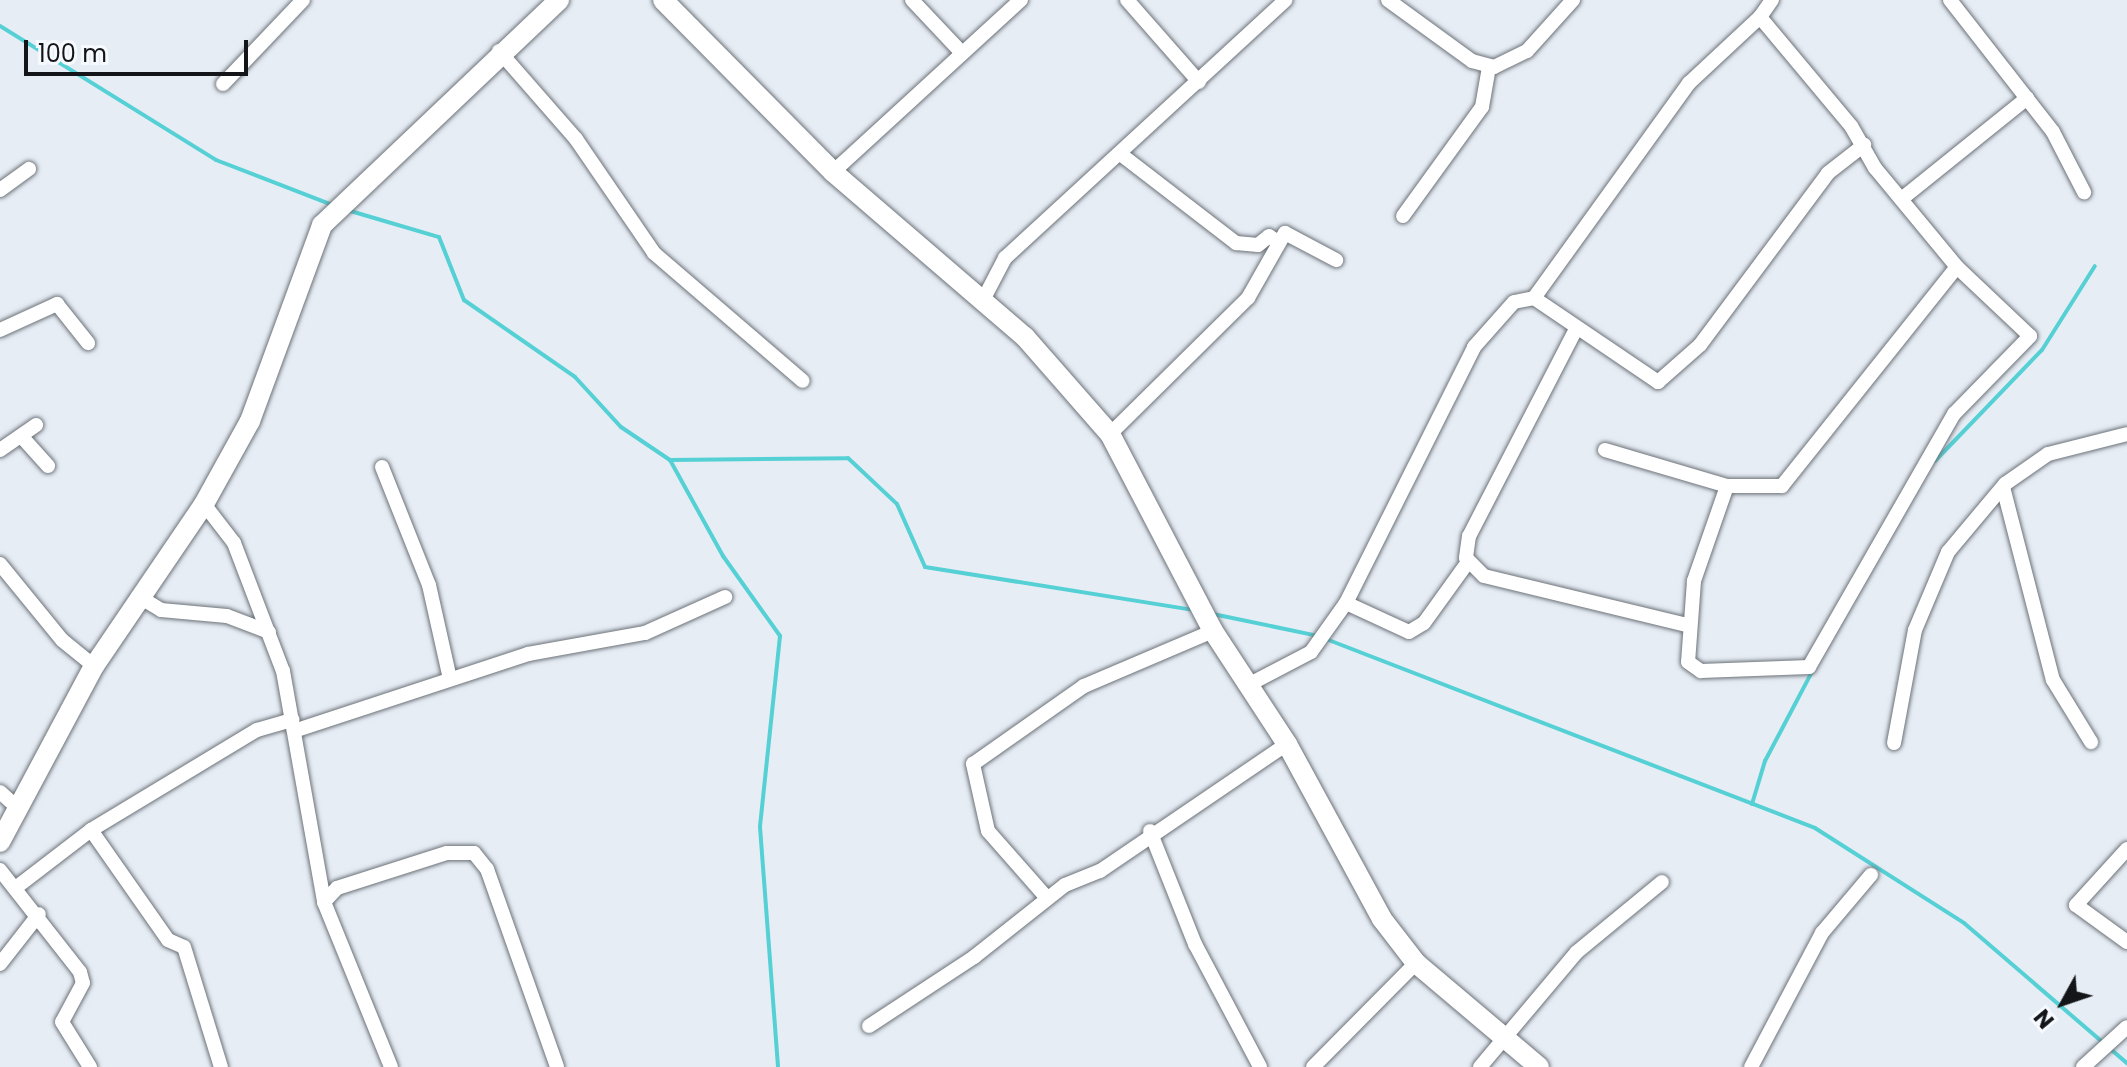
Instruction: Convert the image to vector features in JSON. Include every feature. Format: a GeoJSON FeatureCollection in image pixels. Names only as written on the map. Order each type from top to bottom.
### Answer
{"type":"FeatureCollection","features":[{"type":"Feature","properties":{"kind":"street"},"geometry":{"type":"LineString","coordinates":[[223,84],[303,0]]}},
{"type":"Feature","properties":{"kind":"street"},"geometry":{"type":"LineString","coordinates":[[0,842],[20,810],[94,666],[138,596],[204,504],[268,382],[322,225],[499,51],[559,0]]}},
{"type":"Feature","properties":{"kind":"street"},"geometry":{"type":"LineString","coordinates":[[663,0],[833,172],[1025,337],[1110,434],[1213,631],[1287,744],[1341,852],[1416,963],[1539,1067]]}},
{"type":"Feature","properties":{"kind":"street"},"geometry":{"type":"LineString","coordinates":[[912,0],[961,52]]}},
{"type":"Feature","properties":{"kind":"street"},"geometry":{"type":"LineString","coordinates":[[833,172],[1021,0]]}},
{"type":"Feature","properties":{"kind":"street"},"geometry":{"type":"LineString","coordinates":[[1127,0],[1199,82]]}},
{"type":"Feature","properties":{"kind":"street"},"geometry":{"type":"LineString","coordinates":[[982,302],[1005,258],[1123,156],[1286,0]]}},
{"type":"Feature","properties":{"kind":"street"},"geometry":{"type":"LineString","coordinates":[[1388,0],[1489,67]]}},
{"type":"Feature","properties":{"kind":"street"},"geometry":{"type":"LineString","coordinates":[[1489,67],[1527,51],[1573,0]]}},
{"type":"Feature","properties":{"kind":"street"},"geometry":{"type":"LineString","coordinates":[[1248,685],[1314,648],[1346,603],[1474,347],[1514,302],[1534,298],[1689,83],[1760,17],[1772,0]]}},
{"type":"Feature","properties":{"kind":"street"},"geometry":{"type":"LineString","coordinates":[[1950,0],[2027,98],[2084,192]]}},
{"type":"Feature","properties":{"kind":"street"},"geometry":{"type":"LineString","coordinates":[[1727,486],[1686,625],[1688,662],[1701,671],[1800,669],[1819,656],[1954,414],[2029,342],[2027,328],[1957,267],[1864,145],[1760,17]]}},
{"type":"Feature","properties":{"kind":"street"},"geometry":{"type":"LineString","coordinates":[[499,51],[576,139],[654,253],[803,381]]}},
{"type":"Feature","properties":{"kind":"street"},"geometry":{"type":"LineString","coordinates":[[1403,216],[1482,107],[1489,67]]}},
{"type":"Feature","properties":{"kind":"street"},"geometry":{"type":"LineString","coordinates":[[1904,197],[2027,98]]}},
{"type":"Feature","properties":{"kind":"street"},"geometry":{"type":"LineString","coordinates":[[1534,298],[1575,331],[1606,344],[1650,379],[1668,378],[1828,173],[1864,145]]}},
{"type":"Feature","properties":{"kind":"street"},"geometry":{"type":"LineString","coordinates":[[1123,156],[1236,243],[1258,245],[1269,236],[1278,242]]}},
{"type":"Feature","properties":{"kind":"street"},"geometry":{"type":"LineString","coordinates":[[0,190],[29,169]]}},
{"type":"Feature","properties":{"kind":"street"},"geometry":{"type":"LineString","coordinates":[[1110,434],[1248,298],[1278,242],[1289,231],[1336,260]]}},
{"type":"Feature","properties":{"kind":"street"},"geometry":{"type":"LineString","coordinates":[[1605,450],[1727,486],[1782,486],[1957,267]]}},
{"type":"Feature","properties":{"kind":"street"},"geometry":{"type":"LineString","coordinates":[[0,330],[57,304],[88,343]]}},
{"type":"Feature","properties":{"kind":"street"},"geometry":{"type":"LineString","coordinates":[[1346,603],[1409,632],[1424,623],[1468,562],[1469,536],[1575,331]]}},
{"type":"Feature","properties":{"kind":"street"},"geometry":{"type":"LineString","coordinates":[[0,450],[36,425]]}},
{"type":"Feature","properties":{"kind":"street"},"geometry":{"type":"LineString","coordinates":[[1894,743],[1929,586],[2003,487],[2058,448],[2127,434]]}},
{"type":"Feature","properties":{"kind":"street"},"geometry":{"type":"LineString","coordinates":[[22,437],[48,466]]}},
{"type":"Feature","properties":{"kind":"street"},"geometry":{"type":"LineString","coordinates":[[382,467],[429,585],[450,679]]}},
{"type":"Feature","properties":{"kind":"street"},"geometry":{"type":"LineString","coordinates":[[2003,487],[2053,680],[2091,742]]}},
{"type":"Feature","properties":{"kind":"street"},"geometry":{"type":"LineString","coordinates":[[204,504],[234,543],[269,632],[294,725],[324,902],[391,1067]]}},
{"type":"Feature","properties":{"kind":"street"},"geometry":{"type":"LineString","coordinates":[[1468,562],[1484,576],[1686,625]]}},
{"type":"Feature","properties":{"kind":"street"},"geometry":{"type":"LineString","coordinates":[[0,564],[62,640],[94,666]]}},
{"type":"Feature","properties":{"kind":"street"},"geometry":{"type":"LineString","coordinates":[[138,596],[161,610],[227,616],[269,632]]}},
{"type":"Feature","properties":{"kind":"street"},"geometry":{"type":"LineString","coordinates":[[18,886],[91,830],[257,730],[294,725],[528,654],[645,633],[725,597]]}},
{"type":"Feature","properties":{"kind":"street"},"geometry":{"type":"LineString","coordinates":[[1047,898],[988,831],[973,764],[1070,694],[1213,631]]}},
{"type":"Feature","properties":{"kind":"street"},"geometry":{"type":"LineString","coordinates":[[869,1026],[1047,898],[1100,871],[1150,831],[1287,744]]}},
{"type":"Feature","properties":{"kind":"street"},"geometry":{"type":"LineString","coordinates":[[0,792],[20,810]]}},
{"type":"Feature","properties":{"kind":"street"},"geometry":{"type":"LineString","coordinates":[[91,830],[168,940],[184,947],[221,1067]]}},
{"type":"Feature","properties":{"kind":"street"},"geometry":{"type":"LineString","coordinates":[[1150,831],[1195,944],[1260,1067]]}},
{"type":"Feature","properties":{"kind":"street"},"geometry":{"type":"LineString","coordinates":[[2127,849],[2076,905],[2127,942]]}},
{"type":"Feature","properties":{"kind":"street"},"geometry":{"type":"LineString","coordinates":[[324,902],[337,888],[447,853],[474,853],[487,869],[557,1067]]}},
{"type":"Feature","properties":{"kind":"street"},"geometry":{"type":"LineString","coordinates":[[0,870],[18,886],[83,978],[62,1022],[90,1067]]}},
{"type":"Feature","properties":{"kind":"street"},"geometry":{"type":"LineString","coordinates":[[1751,1067],[1822,933],[1871,875]]}},
{"type":"Feature","properties":{"kind":"street"},"geometry":{"type":"LineString","coordinates":[[320,881],[337,888]]}},
{"type":"Feature","properties":{"kind":"street"},"geometry":{"type":"LineString","coordinates":[[1480,1067],[1507,1042],[1577,952],[1662,882]]}},
{"type":"Feature","properties":{"kind":"street"},"geometry":{"type":"LineString","coordinates":[[0,964],[39,914]]}},
{"type":"Feature","properties":{"kind":"street"},"geometry":{"type":"LineString","coordinates":[[1313,1067],[1416,963]]}},
{"type":"Feature","properties":{"kind":"street"},"geometry":{"type":"LineString","coordinates":[[2083,1067],[2127,1027]]}},
{"type":"Feature","properties":{"kind":"waterway"},"geometry":{"type":"LineString","coordinates":[[0,26],[216,160],[335,206]]}},
{"type":"Feature","properties":{"kind":"waterway"},"geometry":{"type":"LineString","coordinates":[[347,210],[439,237],[464,300],[575,377],[621,427],[670,460],[723,556],[780,636],[760,827],[778,1067]]}},
{"type":"Feature","properties":{"kind":"waterway"},"geometry":{"type":"LineString","coordinates":[[1935,461],[2042,350],[2095,266]]}},
{"type":"Feature","properties":{"kind":"waterway"},"geometry":{"type":"LineString","coordinates":[[670,460],[848,458],[897,504],[925,567],[1193,610]]}},
{"type":"Feature","properties":{"kind":"waterway"},"geometry":{"type":"LineString","coordinates":[[1213,614],[1318,636]]}},
{"type":"Feature","properties":{"kind":"waterway"},"geometry":{"type":"LineString","coordinates":[[1326,639],[1815,828],[1964,923],[2127,1063]]}},
{"type":"Feature","properties":{"kind":"waterway"},"geometry":{"type":"LineString","coordinates":[[1752,804],[1765,761],[1812,672]]}}]}
